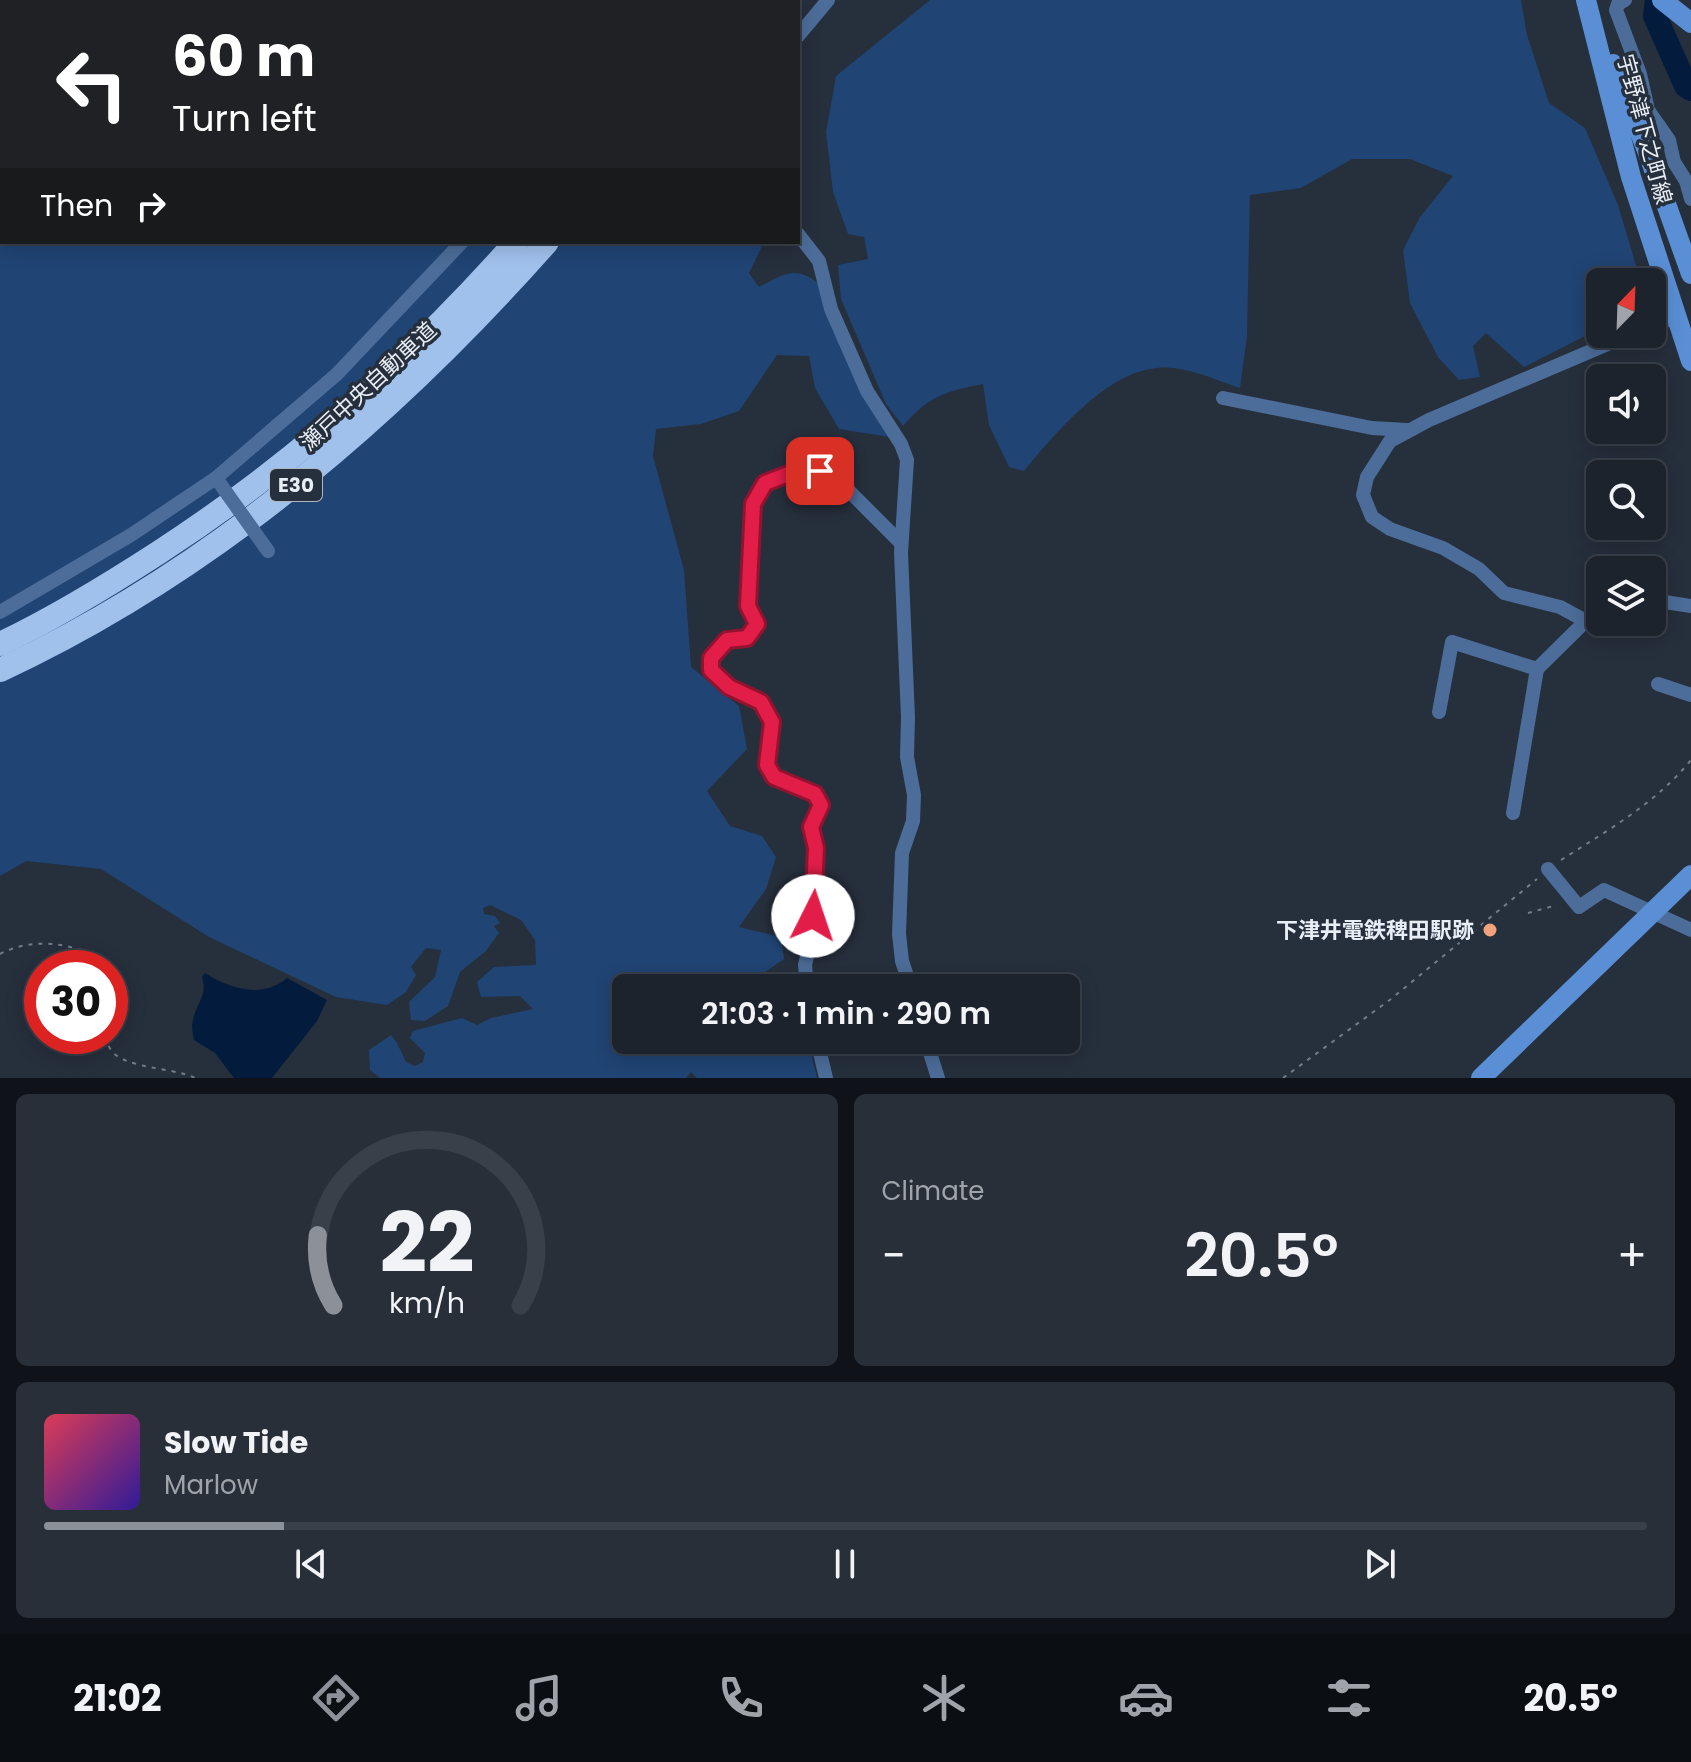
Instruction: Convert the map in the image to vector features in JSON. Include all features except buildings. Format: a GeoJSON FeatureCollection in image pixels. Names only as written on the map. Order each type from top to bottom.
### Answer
{"type":"FeatureCollection","features":[{"type":"Feature","properties":{"kind":"highway","name":"瀬戸中央自動車道"},"geometry":{"type":"LineString","coordinates":[[0,644],[104,588],[207,521],[289,461],[355,406],[415,349],[514,244]]}},
{"type":"Feature","properties":{"kind":"highway","name":"瀬戸中央自動車道"},"geometry":{"type":"LineString","coordinates":[[0,670],[116,608],[222,540],[305,479],[433,365],[545,244]]}},
{"type":"Feature","properties":{"kind":"main road","name":"宇野津下之町線"},"geometry":{"type":"LineString","coordinates":[[1588,0],[1691,274]]}},
{"type":"Feature","properties":{"kind":"main road","name":"宇野津下之町線"},"geometry":{"type":"LineString","coordinates":[[1588,0],[1631,177],[1691,361]]}},
{"type":"Feature","properties":{"kind":"main road"},"geometry":{"type":"LineString","coordinates":[[1665,2],[1691,23]]}},
{"type":"Feature","properties":{"kind":"main road"},"geometry":{"type":"LineString","coordinates":[[1481,1078],[1691,875]]}},
{"type":"Feature","properties":{"kind":"street"},"geometry":{"type":"LineString","coordinates":[[800,33],[828,0]]}},
{"type":"Feature","properties":{"kind":"street"},"geometry":{"type":"LineString","coordinates":[[1625,0],[1618,4],[1616,10],[1640,74],[1648,110],[1669,140],[1674,162],[1686,181],[1691,199]]}},
{"type":"Feature","properties":{"kind":"street"},"geometry":{"type":"LineString","coordinates":[[800,237],[819,261],[831,309],[854,363],[867,391],[901,444],[907,460],[901,543],[907,757],[914,808],[902,853],[899,934],[906,974]]}},
{"type":"Feature","properties":{"kind":"street"},"geometry":{"type":"LineString","coordinates":[[0,612],[131,535],[216,478],[337,374],[460,244]]}},
{"type":"Feature","properties":{"kind":"street"},"geometry":{"type":"LineString","coordinates":[[1666,321],[1676,317]]}},
{"type":"Feature","properties":{"kind":"street"},"geometry":{"type":"LineString","coordinates":[[1513,813],[1537,669],[1584,620],[1560,607],[1504,593],[1479,569],[1443,548],[1390,529],[1372,517],[1363,495],[1367,477],[1390,441],[1599,348]]}},
{"type":"Feature","properties":{"kind":"street"},"geometry":{"type":"LineString","coordinates":[[1223,398],[1372,428],[1410,430]]}},
{"type":"Feature","properties":{"kind":"street"},"geometry":{"type":"LineString","coordinates":[[806,974],[816,848],[811,827],[821,805],[815,794],[774,777],[767,765],[772,722],[761,702],[729,687],[711,670],[711,658],[727,640],[747,638],[757,624],[748,606],[748,585],[753,504],[765,483],[796,471],[820,471],[841,483],[901,543]]}},
{"type":"Feature","properties":{"kind":"street"},"geometry":{"type":"LineString","coordinates":[[216,478],[268,551]]}},
{"type":"Feature","properties":{"kind":"street"},"geometry":{"type":"LineString","coordinates":[[1666,602],[1691,606]]}},
{"type":"Feature","properties":{"kind":"street"},"geometry":{"type":"LineString","coordinates":[[1439,712],[1452,642],[1537,669]]}},
{"type":"Feature","properties":{"kind":"street"},"geometry":{"type":"LineString","coordinates":[[1658,684],[1691,695]]}},
{"type":"Feature","properties":{"kind":"street"},"geometry":{"type":"LineString","coordinates":[[1548,869],[1579,907],[1604,890],[1691,930]]}},
{"type":"Feature","properties":{"kind":"street"},"geometry":{"type":"LineString","coordinates":[[820,1054],[826,1078]]}},
{"type":"Feature","properties":{"kind":"street"},"geometry":{"type":"LineString","coordinates":[[930,1054],[938,1078]]}},
{"type":"Feature","properties":{"kind":"path"},"geometry":{"type":"LineString","coordinates":[[1283,1078],[1391,999],[1548,869],[1631,816],[1666,788],[1691,760]]}},
{"type":"Feature","properties":{"kind":"path"},"geometry":{"type":"LineString","coordinates":[[1528,913],[1574,901]]}},
{"type":"Feature","properties":{"kind":"path"},"geometry":{"type":"LineString","coordinates":[[0,954],[34,944],[61,943],[83,950]]}},
{"type":"Feature","properties":{"kind":"path"},"geometry":{"type":"LineString","coordinates":[[111,1054],[120,1061],[183,1072],[195,1078]]}},
{"type":"Feature","properties":{"kind":"shaded area"},"geometry":{"type":"Polygon","coordinates":[[[930,0],[1521,0],[1527,35],[1549,103],[1585,128],[1618,205],[1637,268],[1586,268],[1586,336],[1524,367],[1486,333],[1473,346],[1480,377],[1459,380],[1438,357],[1410,303],[1403,250],[1420,217],[1453,176],[1410,159],[1352,159],[1301,188],[1250,195],[1247,336],[1240,388],[1178,369],[1157,368],[1138,372],[1119,381],[1083,407],[1024,471],[1009,467],[989,425],[983,384],[938,396],[921,407],[903,426],[886,404],[841,299],[838,265],[868,259],[864,237],[848,234],[833,192],[826,132],[836,76],[930,0]]]}},
{"type":"Feature","properties":{"kind":"shaded area"},"geometry":{"type":"Polygon","coordinates":[[[0,244],[763,244],[749,273],[759,287],[796,273],[819,284],[890,437],[839,429],[815,388],[809,356],[777,355],[739,411],[701,424],[656,429],[653,456],[684,570],[691,667],[739,706],[747,749],[707,791],[730,826],[762,836],[776,857],[766,889],[739,927],[781,937],[784,959],[762,974],[612,974],[612,1054],[811,1054],[817,1078],[697,1078],[691,1072],[686,1078],[380,1078],[370,1070],[369,1050],[391,1035],[406,1062],[415,1066],[423,1062],[425,1053],[410,1038],[413,1031],[462,1018],[477,1025],[491,1018],[533,1009],[520,996],[481,997],[477,982],[494,967],[536,965],[535,940],[521,920],[490,905],[483,908],[484,914],[495,916],[500,923],[494,926],[499,933],[486,951],[460,972],[448,1006],[425,1021],[411,1020],[409,1002],[435,977],[441,950],[426,948],[411,967],[416,975],[406,992],[387,1005],[336,997],[209,937],[101,869],[26,861],[0,876],[0,244]]]}},
{"type":"Feature","properties":{"kind":"shaded area"},"geometry":{"type":"Polygon","coordinates":[[[205,973],[235,987],[257,990],[287,978],[327,1000],[317,1021],[272,1078],[234,1078],[215,1053],[194,1040],[192,1023],[203,994],[202,977],[205,973]]]}},
{"type":"Feature","properties":{"kind":"waterway"},"geometry":{"type":"LineString","coordinates":[[1657,0],[1655,16],[1686,86],[1691,89]]}},
{"type":"Feature","properties":{"kind":"place","name":"下津井電鉄稗田駅跡"},"geometry":{"type":"Point","coordinates":[1490,930]}},
{"type":"Feature","properties":{"kind":"route"},"geometry":{"type":"LineString","coordinates":[[813,916],[816,848],[811,827],[821,805],[815,794],[774,777],[767,765],[772,722],[761,702],[729,687],[711,670],[711,658],[727,640],[747,638],[757,624],[748,606],[748,585],[753,504],[765,483],[796,471],[820,471]]}}]}
